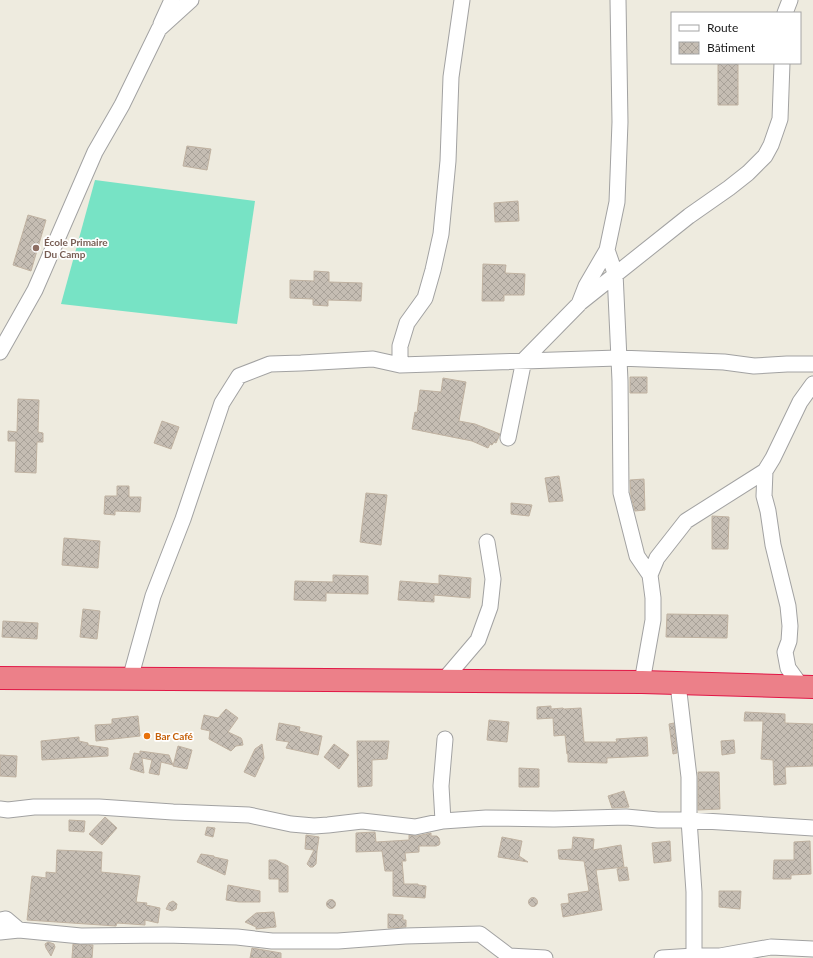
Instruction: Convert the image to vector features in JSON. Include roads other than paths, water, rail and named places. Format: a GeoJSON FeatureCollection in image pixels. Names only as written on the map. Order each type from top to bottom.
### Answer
{"type":"FeatureCollection","features":[{"type":"Feature","properties":{"kind":"highway"},"geometry":{"type":"LineString","coordinates":[[0,678],[443,682],[642,682],[807,686]]}},
{"type":"Feature","properties":{"kind":"street"},"geometry":{"type":"LineString","coordinates":[[0,352],[35,290],[95,152],[122,106],[172,0]]}},
{"type":"Feature","properties":{"kind":"street"},"geometry":{"type":"LineString","coordinates":[[159,29],[191,0]]}},
{"type":"Feature","properties":{"kind":"street"},"geometry":{"type":"LineString","coordinates":[[400,365],[400,346],[406,323],[425,298],[441,234],[448,161],[451,77],[462,0]]}},
{"type":"Feature","properties":{"kind":"street"},"geometry":{"type":"LineString","coordinates":[[579,304],[586,286],[607,250],[617,202],[620,122],[618,0]]}},
{"type":"Feature","properties":{"kind":"street"},"geometry":{"type":"LineString","coordinates":[[785,12],[790,0]]}},
{"type":"Feature","properties":{"kind":"street"},"geometry":{"type":"LineString","coordinates":[[508,438],[524,360],[579,304],[615,273],[689,216],[729,188],[748,173],[765,156],[771,145],[780,119],[782,64]]}},
{"type":"Feature","properties":{"kind":"street"},"geometry":{"type":"LineString","coordinates":[[607,250],[615,273],[620,381],[621,494],[637,556],[650,575],[653,598],[653,620],[642,682]]}},
{"type":"Feature","properties":{"kind":"street"},"geometry":{"type":"LineString","coordinates":[[130,680],[153,596],[183,519],[222,403],[239,376],[270,364],[373,359],[400,365],[618,358],[724,362],[754,366],[813,364]]}},
{"type":"Feature","properties":{"kind":"street"},"geometry":{"type":"LineString","coordinates":[[650,575],[657,558],[686,521],[765,471],[773,458],[800,402],[813,384]]}},
{"type":"Feature","properties":{"kind":"street"},"geometry":{"type":"LineString","coordinates":[[765,471],[764,496],[768,511],[773,546],[788,606],[790,626],[789,641],[785,652],[788,668],[807,686]]}},
{"type":"Feature","properties":{"kind":"street"},"geometry":{"type":"LineString","coordinates":[[443,682],[478,640],[490,607],[493,579],[487,542]]}},
{"type":"Feature","properties":{"kind":"street"},"geometry":{"type":"LineString","coordinates":[[678,684],[689,777],[689,820],[694,892],[694,957]]}},
{"type":"Feature","properties":{"kind":"street"},"geometry":{"type":"LineString","coordinates":[[443,821],[441,786],[445,739]]}},
{"type":"Feature","properties":{"kind":"street"},"geometry":{"type":"LineString","coordinates":[[0,809],[66,806],[249,815],[291,824],[314,826],[328,826],[362,821],[415,827],[443,821],[486,818],[554,819],[626,817],[813,828]]}},
{"type":"Feature","properties":{"kind":"street"},"geometry":{"type":"LineString","coordinates":[[0,920],[6,919],[20,930]]}},
{"type":"Feature","properties":{"kind":"street"},"geometry":{"type":"LineString","coordinates":[[0,932],[20,930],[81,936],[201,935],[272,941],[338,941],[405,936],[480,934],[509,956],[545,958]]}},
{"type":"Feature","properties":{"kind":"street"},"geometry":{"type":"LineString","coordinates":[[662,958],[720,956],[771,947],[813,949]]}},
{"type":"Feature","properties":{"kind":"place","name":"École Primaire Du Camp"},"geometry":{"type":"Point","coordinates":[36,248]}},
{"type":"Feature","properties":{"kind":"place","name":"Bar Café"},"geometry":{"type":"Point","coordinates":[147,736]}}]}
